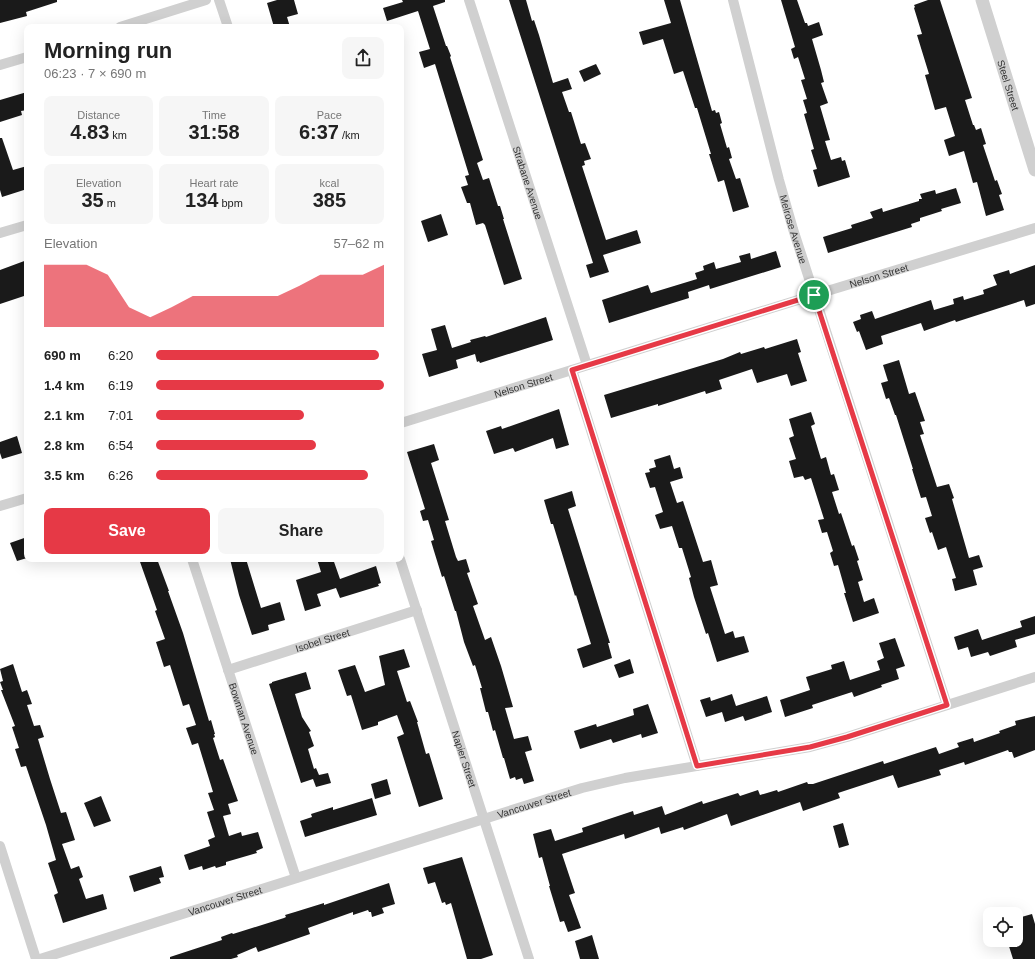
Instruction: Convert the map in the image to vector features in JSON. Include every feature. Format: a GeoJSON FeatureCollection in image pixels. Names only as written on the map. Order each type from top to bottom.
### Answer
{"type":"FeatureCollection","features":[{"type":"Feature","properties":{"kind":"street"},"geometry":{"type":"LineString","coordinates":[[130,24],[206,0]]}},
{"type":"Feature","properties":{"kind":"street"},"geometry":{"type":"LineString","coordinates":[[219,0],[227,24]]}},
{"type":"Feature","properties":{"kind":"street","name":"Strabane Avenue"},"geometry":{"type":"LineString","coordinates":[[470,0],[587,365]]}},
{"type":"Feature","properties":{"kind":"street","name":"Melrose Avenue"},"geometry":{"type":"LineString","coordinates":[[733,0],[779,180],[814,295],[947,705]]}},
{"type":"Feature","properties":{"kind":"street","name":"Steel Street"},"geometry":{"type":"LineString","coordinates":[[982,0],[1035,170]]}},
{"type":"Feature","properties":{"kind":"street"},"geometry":{"type":"LineString","coordinates":[[0,65],[24,58]]}},
{"type":"Feature","properties":{"kind":"street"},"geometry":{"type":"LineString","coordinates":[[0,233],[24,226]]}},
{"type":"Feature","properties":{"kind":"street","name":"Nelson Street"},"geometry":{"type":"LineString","coordinates":[[404,422],[1035,228]]}},
{"type":"Feature","properties":{"kind":"street"},"geometry":{"type":"LineString","coordinates":[[572,370],[697,766]]}},
{"type":"Feature","properties":{"kind":"street"},"geometry":{"type":"LineString","coordinates":[[0,506],[24,499]]}},
{"type":"Feature","properties":{"kind":"street","name":"Bowman Avenue"},"geometry":{"type":"LineString","coordinates":[[193,562],[296,878]]}},
{"type":"Feature","properties":{"kind":"street","name":"Napier Street"},"geometry":{"type":"LineString","coordinates":[[401,562],[529,959]]}},
{"type":"Feature","properties":{"kind":"street","name":"Isobel Street"},"geometry":{"type":"LineString","coordinates":[[228,670],[416,610]]}},
{"type":"Feature","properties":{"kind":"street","name":"Vancouver Street"},"geometry":{"type":"LineString","coordinates":[[40,959],[582,788],[625,778],[810,747],[847,737],[1035,677]]}},
{"type":"Feature","properties":{"kind":"street"},"geometry":{"type":"LineString","coordinates":[[0,846],[36,959]]}},
{"type":"Feature","properties":{"kind":"building"},"geometry":{"type":"Polygon","coordinates":[[[0,0],[57,0],[57,2],[26,12],[27,16],[0,23],[0,0]]]}},
{"type":"Feature","properties":{"kind":"building"},"geometry":{"type":"Polygon","coordinates":[[[277,0],[294,0],[298,14],[287,17],[289,24],[273,24],[267,3],[277,0]]]}},
{"type":"Feature","properties":{"kind":"building"},"geometry":{"type":"Polygon","coordinates":[[[402,0],[445,0],[445,2],[433,6],[446,46],[451,56],[450,57],[483,160],[477,163],[483,180],[489,178],[498,206],[500,206],[522,279],[504,285],[485,225],[483,223],[476,225],[470,203],[467,203],[461,187],[468,185],[465,176],[469,175],[435,64],[424,68],[419,52],[430,49],[418,11],[387,21],[383,8],[403,2],[402,0]]]}},
{"type":"Feature","properties":{"kind":"building"},"geometry":{"type":"Polygon","coordinates":[[[509,0],[526,0],[532,21],[534,20],[539,35],[553,83],[568,78],[572,89],[562,92],[569,112],[571,112],[581,144],[585,143],[591,159],[584,161],[585,165],[582,166],[606,240],[637,230],[641,243],[603,255],[609,272],[590,278],[586,265],[593,263],[509,0]]]}},
{"type":"Feature","properties":{"kind":"building"},"geometry":{"type":"Polygon","coordinates":[[[664,0],[680,0],[712,111],[715,110],[716,113],[719,112],[722,123],[720,124],[727,148],[729,147],[732,158],[729,159],[736,179],[740,178],[749,207],[733,212],[724,180],[718,182],[697,108],[695,108],[683,71],[674,74],[663,39],[643,45],[639,32],[671,23],[664,0]]]}},
{"type":"Feature","properties":{"kind":"building"},"geometry":{"type":"Polygon","coordinates":[[[781,0],[797,0],[805,23],[807,23],[808,26],[819,22],[823,35],[812,39],[824,82],[821,83],[828,103],[820,106],[830,140],[825,141],[831,160],[841,157],[842,161],[845,160],[850,177],[818,187],[813,170],[817,169],[811,150],[814,149],[804,114],[807,113],[803,100],[807,99],[801,80],[805,79],[798,57],[794,59],[791,49],[795,47],[781,0]]]}},
{"type":"Feature","properties":{"kind":"building"},"geometry":{"type":"Polygon","coordinates":[[[928,0],[940,0],[972,98],[965,100],[973,125],[976,130],[981,128],[986,144],[983,145],[995,181],[997,180],[1002,194],[999,195],[1004,210],[986,216],[977,182],[973,183],[964,151],[949,156],[944,140],[955,136],[946,107],[935,110],[925,75],[929,74],[917,35],[922,34],[914,5],[928,0]]]}},
{"type":"Feature","properties":{"kind":"building"},"geometry":{"type":"Polygon","coordinates":[[[596,64],[601,74],[584,82],[579,71],[596,64]]]}},
{"type":"Feature","properties":{"kind":"building"},"geometry":{"type":"Polygon","coordinates":[[[24,93],[24,110],[21,111],[22,115],[0,122],[0,100],[24,93]]]}},
{"type":"Feature","properties":{"kind":"building"},"geometry":{"type":"Polygon","coordinates":[[[0,138],[2,138],[13,170],[24,167],[24,190],[2,197],[0,190],[0,138]]]}},
{"type":"Feature","properties":{"kind":"building"},"geometry":{"type":"Polygon","coordinates":[[[956,188],[961,203],[941,209],[942,211],[920,218],[920,221],[911,224],[912,227],[828,253],[823,237],[852,228],[851,225],[873,218],[870,212],[882,208],[883,212],[919,201],[919,199],[922,199],[920,194],[935,190],[936,194],[956,188]]]}},
{"type":"Feature","properties":{"kind":"building"},"geometry":{"type":"Polygon","coordinates":[[[441,214],[448,235],[428,242],[421,221],[441,214]]]}},
{"type":"Feature","properties":{"kind":"building"},"geometry":{"type":"Polygon","coordinates":[[[776,251],[781,267],[710,289],[709,285],[688,292],[689,298],[609,323],[602,300],[648,285],[651,293],[697,279],[695,273],[704,270],[703,266],[714,262],[716,269],[741,262],[739,256],[750,253],[751,259],[776,251]]]}},
{"type":"Feature","properties":{"kind":"building"},"geometry":{"type":"Polygon","coordinates":[[[24,261],[24,296],[0,304],[0,270],[24,261]]]}},
{"type":"Feature","properties":{"kind":"building"},"geometry":{"type":"Polygon","coordinates":[[[1035,265],[1035,304],[1026,307],[1024,300],[956,322],[955,320],[924,331],[921,323],[881,336],[883,344],[866,350],[859,331],[857,332],[853,322],[861,319],[860,315],[872,311],[875,319],[931,300],[934,310],[954,304],[953,299],[963,296],[964,300],[984,294],[983,290],[997,285],[993,275],[1009,270],[1010,274],[1035,265]]]}},
{"type":"Feature","properties":{"kind":"building"},"geometry":{"type":"Polygon","coordinates":[[[546,317],[553,340],[480,363],[479,361],[477,362],[475,354],[456,360],[458,368],[429,377],[422,354],[437,350],[431,329],[445,325],[452,348],[471,342],[470,340],[486,337],[546,317]]]}},
{"type":"Feature","properties":{"kind":"building"},"geometry":{"type":"Polygon","coordinates":[[[797,339],[801,352],[798,353],[807,381],[791,386],[787,374],[757,383],[752,369],[719,380],[722,389],[706,394],[705,391],[658,406],[658,404],[611,418],[604,395],[723,359],[740,352],[741,354],[764,347],[765,349],[797,339]]]}},
{"type":"Feature","properties":{"kind":"building"},"geometry":{"type":"Polygon","coordinates":[[[899,360],[909,394],[915,392],[925,421],[920,422],[924,434],[920,435],[937,487],[949,484],[969,558],[979,555],[983,567],[973,570],[977,585],[955,591],[952,579],[956,578],[946,547],[938,550],[932,532],[930,533],[925,518],[932,516],[926,497],[921,498],[896,415],[889,398],[886,399],[881,383],[888,381],[883,365],[899,360]]]}},
{"type":"Feature","properties":{"kind":"building"},"geometry":{"type":"Polygon","coordinates":[[[559,409],[569,445],[556,449],[553,438],[515,452],[513,448],[494,454],[486,431],[501,426],[502,429],[559,409]]]}},
{"type":"Feature","properties":{"kind":"building"},"geometry":{"type":"Polygon","coordinates":[[[811,412],[815,424],[811,426],[821,459],[826,457],[831,475],[834,474],[839,490],[832,492],[839,514],[841,513],[852,546],[854,545],[859,560],[857,561],[863,580],[858,582],[864,602],[874,598],[879,613],[853,622],[844,593],[846,593],[838,565],[834,566],[830,553],[833,551],[827,532],[822,533],[818,520],[824,519],[811,478],[805,480],[803,476],[794,478],[789,461],[796,459],[789,438],[794,436],[789,419],[811,412]]]}},
{"type":"Feature","properties":{"kind":"building"},"geometry":{"type":"Polygon","coordinates":[[[17,436],[22,453],[2,459],[0,453],[0,442],[17,436]]]}},
{"type":"Feature","properties":{"kind":"building"},"geometry":{"type":"Polygon","coordinates":[[[434,444],[439,460],[431,463],[449,520],[445,521],[458,561],[466,559],[470,572],[467,573],[478,604],[473,606],[485,640],[491,637],[501,666],[513,707],[505,708],[514,739],[528,736],[532,750],[525,752],[534,781],[524,784],[522,778],[516,780],[515,777],[510,779],[495,730],[493,731],[488,712],[486,712],[480,688],[482,688],[475,665],[473,666],[464,642],[456,611],[444,576],[442,577],[431,541],[434,540],[428,520],[423,521],[420,511],[425,509],[407,452],[434,444]]]}},
{"type":"Feature","properties":{"kind":"building"},"geometry":{"type":"Polygon","coordinates":[[[670,455],[674,469],[680,467],[683,478],[670,482],[677,503],[683,501],[703,562],[711,560],[718,585],[710,587],[725,634],[733,631],[735,638],[744,636],[749,652],[717,662],[694,597],[689,578],[691,577],[682,548],[679,548],[672,526],[660,529],[655,515],[663,512],[655,487],[650,488],[645,473],[650,472],[649,469],[656,467],[654,460],[670,455]]]}},
{"type":"Feature","properties":{"kind":"building"},"geometry":{"type":"Polygon","coordinates":[[[572,491],[576,506],[568,509],[610,643],[608,643],[612,658],[583,668],[577,649],[591,644],[544,500],[572,491]]]}},
{"type":"Feature","properties":{"kind":"building"},"geometry":{"type":"Polygon","coordinates":[[[24,538],[24,559],[17,561],[10,543],[24,538]]]}},
{"type":"Feature","properties":{"kind":"building"},"geometry":{"type":"Polygon","coordinates":[[[140,562],[158,562],[183,633],[209,721],[211,720],[215,734],[215,737],[213,738],[220,760],[223,759],[238,801],[228,804],[231,814],[223,816],[229,836],[241,832],[242,836],[258,832],[263,848],[256,851],[257,853],[226,862],[226,865],[216,868],[215,866],[203,870],[202,866],[189,870],[184,855],[210,846],[208,840],[215,837],[207,812],[214,810],[208,793],[213,792],[198,743],[192,745],[186,728],[196,725],[189,704],[183,706],[170,665],[164,667],[156,642],[165,639],[155,611],[157,610],[140,562]]]}},
{"type":"Feature","properties":{"kind":"building"},"geometry":{"type":"Polygon","coordinates":[[[231,562],[247,562],[261,608],[280,602],[285,620],[268,625],[269,630],[252,635],[239,595],[231,562]]]}},
{"type":"Feature","properties":{"kind":"building"},"geometry":{"type":"Polygon","coordinates":[[[318,562],[334,562],[340,579],[376,566],[381,583],[378,584],[379,586],[340,598],[336,588],[317,594],[321,606],[305,611],[296,580],[321,572],[318,562]]]}},
{"type":"Feature","properties":{"kind":"building"},"geometry":{"type":"Polygon","coordinates":[[[1035,616],[1035,634],[1015,640],[1017,647],[990,656],[988,652],[971,657],[968,647],[958,650],[954,637],[978,629],[982,640],[1022,627],[1020,621],[1035,616]]]}},
{"type":"Feature","properties":{"kind":"building"},"geometry":{"type":"Polygon","coordinates":[[[895,638],[905,666],[896,669],[899,679],[854,697],[852,692],[812,705],[813,708],[785,717],[780,700],[810,690],[806,677],[832,669],[831,665],[844,661],[850,680],[880,670],[877,661],[884,658],[879,643],[895,638]]]}},
{"type":"Feature","properties":{"kind":"building"},"geometry":{"type":"Polygon","coordinates":[[[404,649],[410,667],[397,671],[407,702],[410,701],[418,722],[426,754],[429,753],[443,799],[419,807],[397,737],[404,734],[397,715],[378,722],[378,725],[362,730],[351,695],[347,696],[338,670],[355,665],[365,692],[385,685],[379,656],[404,649]]]}},
{"type":"Feature","properties":{"kind":"building"},"geometry":{"type":"Polygon","coordinates":[[[630,659],[634,673],[619,678],[614,665],[630,659]]]}},
{"type":"Feature","properties":{"kind":"building"},"geometry":{"type":"Polygon","coordinates":[[[13,664],[22,692],[27,690],[32,704],[27,705],[34,726],[40,725],[44,737],[38,739],[50,779],[61,813],[66,812],[75,840],[62,844],[71,869],[79,866],[83,877],[79,879],[86,899],[103,894],[107,909],[63,923],[54,895],[58,893],[48,863],[56,860],[26,766],[21,767],[15,749],[19,748],[12,727],[15,726],[1,690],[3,690],[0,682],[3,681],[0,669],[13,664]]]}},
{"type":"Feature","properties":{"kind":"building"},"geometry":{"type":"Polygon","coordinates":[[[306,672],[311,689],[295,694],[302,717],[311,731],[309,732],[314,746],[308,749],[314,769],[316,768],[319,775],[328,773],[331,783],[316,787],[313,779],[301,783],[269,684],[306,672]]]}},
{"type":"Feature","properties":{"kind":"building"},"geometry":{"type":"Polygon","coordinates":[[[732,694],[736,706],[767,696],[772,712],[745,721],[743,716],[725,722],[722,712],[706,717],[700,700],[710,697],[711,701],[732,694]]]}},
{"type":"Feature","properties":{"kind":"building"},"geometry":{"type":"Polygon","coordinates":[[[648,704],[658,733],[642,738],[641,734],[613,743],[611,739],[580,749],[574,731],[596,724],[597,727],[634,715],[633,709],[648,704]]]}},
{"type":"Feature","properties":{"kind":"building"},"geometry":{"type":"Polygon","coordinates":[[[1035,716],[1035,750],[1014,758],[1012,752],[1009,752],[1008,750],[965,765],[964,762],[939,770],[941,775],[898,788],[893,775],[838,793],[840,798],[803,811],[800,802],[731,826],[727,814],[684,830],[683,827],[661,834],[659,827],[625,839],[624,834],[562,854],[575,893],[569,895],[581,928],[568,932],[564,921],[560,922],[542,857],[539,858],[533,834],[551,829],[555,841],[583,832],[582,828],[633,811],[634,815],[662,806],[665,815],[702,801],[703,804],[738,793],[740,796],[758,790],[760,795],[777,790],[778,792],[807,782],[808,784],[813,784],[883,761],[884,764],[936,747],[939,754],[959,747],[957,743],[973,738],[974,742],[1000,733],[999,731],[1016,725],[1015,721],[1035,716]]]}},
{"type":"Feature","properties":{"kind":"building"},"geometry":{"type":"Polygon","coordinates":[[[387,779],[391,794],[375,799],[371,784],[387,779]]]}},
{"type":"Feature","properties":{"kind":"building"},"geometry":{"type":"Polygon","coordinates":[[[101,796],[111,821],[94,827],[84,803],[101,796]]]}},
{"type":"Feature","properties":{"kind":"building"},"geometry":{"type":"Polygon","coordinates":[[[372,798],[377,815],[305,837],[300,821],[312,817],[311,814],[333,807],[333,810],[372,798]]]}},
{"type":"Feature","properties":{"kind":"building"},"geometry":{"type":"Polygon","coordinates":[[[843,823],[849,845],[839,848],[833,826],[843,823]]]}},
{"type":"Feature","properties":{"kind":"building"},"geometry":{"type":"Polygon","coordinates":[[[462,857],[493,955],[481,959],[467,959],[451,903],[446,905],[445,902],[442,903],[435,882],[428,884],[423,868],[462,857]]]}},
{"type":"Feature","properties":{"kind":"building"},"geometry":{"type":"Polygon","coordinates":[[[161,866],[164,877],[159,878],[161,883],[134,892],[129,876],[161,866]]]}},
{"type":"Feature","properties":{"kind":"building"},"geometry":{"type":"Polygon","coordinates":[[[389,883],[395,904],[382,908],[384,913],[372,917],[371,912],[368,910],[353,915],[353,912],[308,928],[310,934],[258,952],[256,947],[237,955],[238,957],[231,959],[170,959],[170,957],[222,940],[221,937],[232,933],[233,934],[284,918],[286,917],[285,915],[324,903],[324,905],[389,883]]]}},
{"type":"Feature","properties":{"kind":"building"},"geometry":{"type":"Polygon","coordinates":[[[1032,914],[1035,924],[1035,959],[1013,959],[1009,947],[1023,947],[1023,917],[1032,914]]]}},
{"type":"Feature","properties":{"kind":"building"},"geometry":{"type":"Polygon","coordinates":[[[592,935],[599,959],[580,959],[575,941],[592,935]]]}},
{"type":"Feature","properties":{"kind":"route"},"geometry":{"type":"LineString","coordinates":[[814,295],[947,705],[847,737],[810,747],[697,766],[572,370],[814,295]]}}]}
